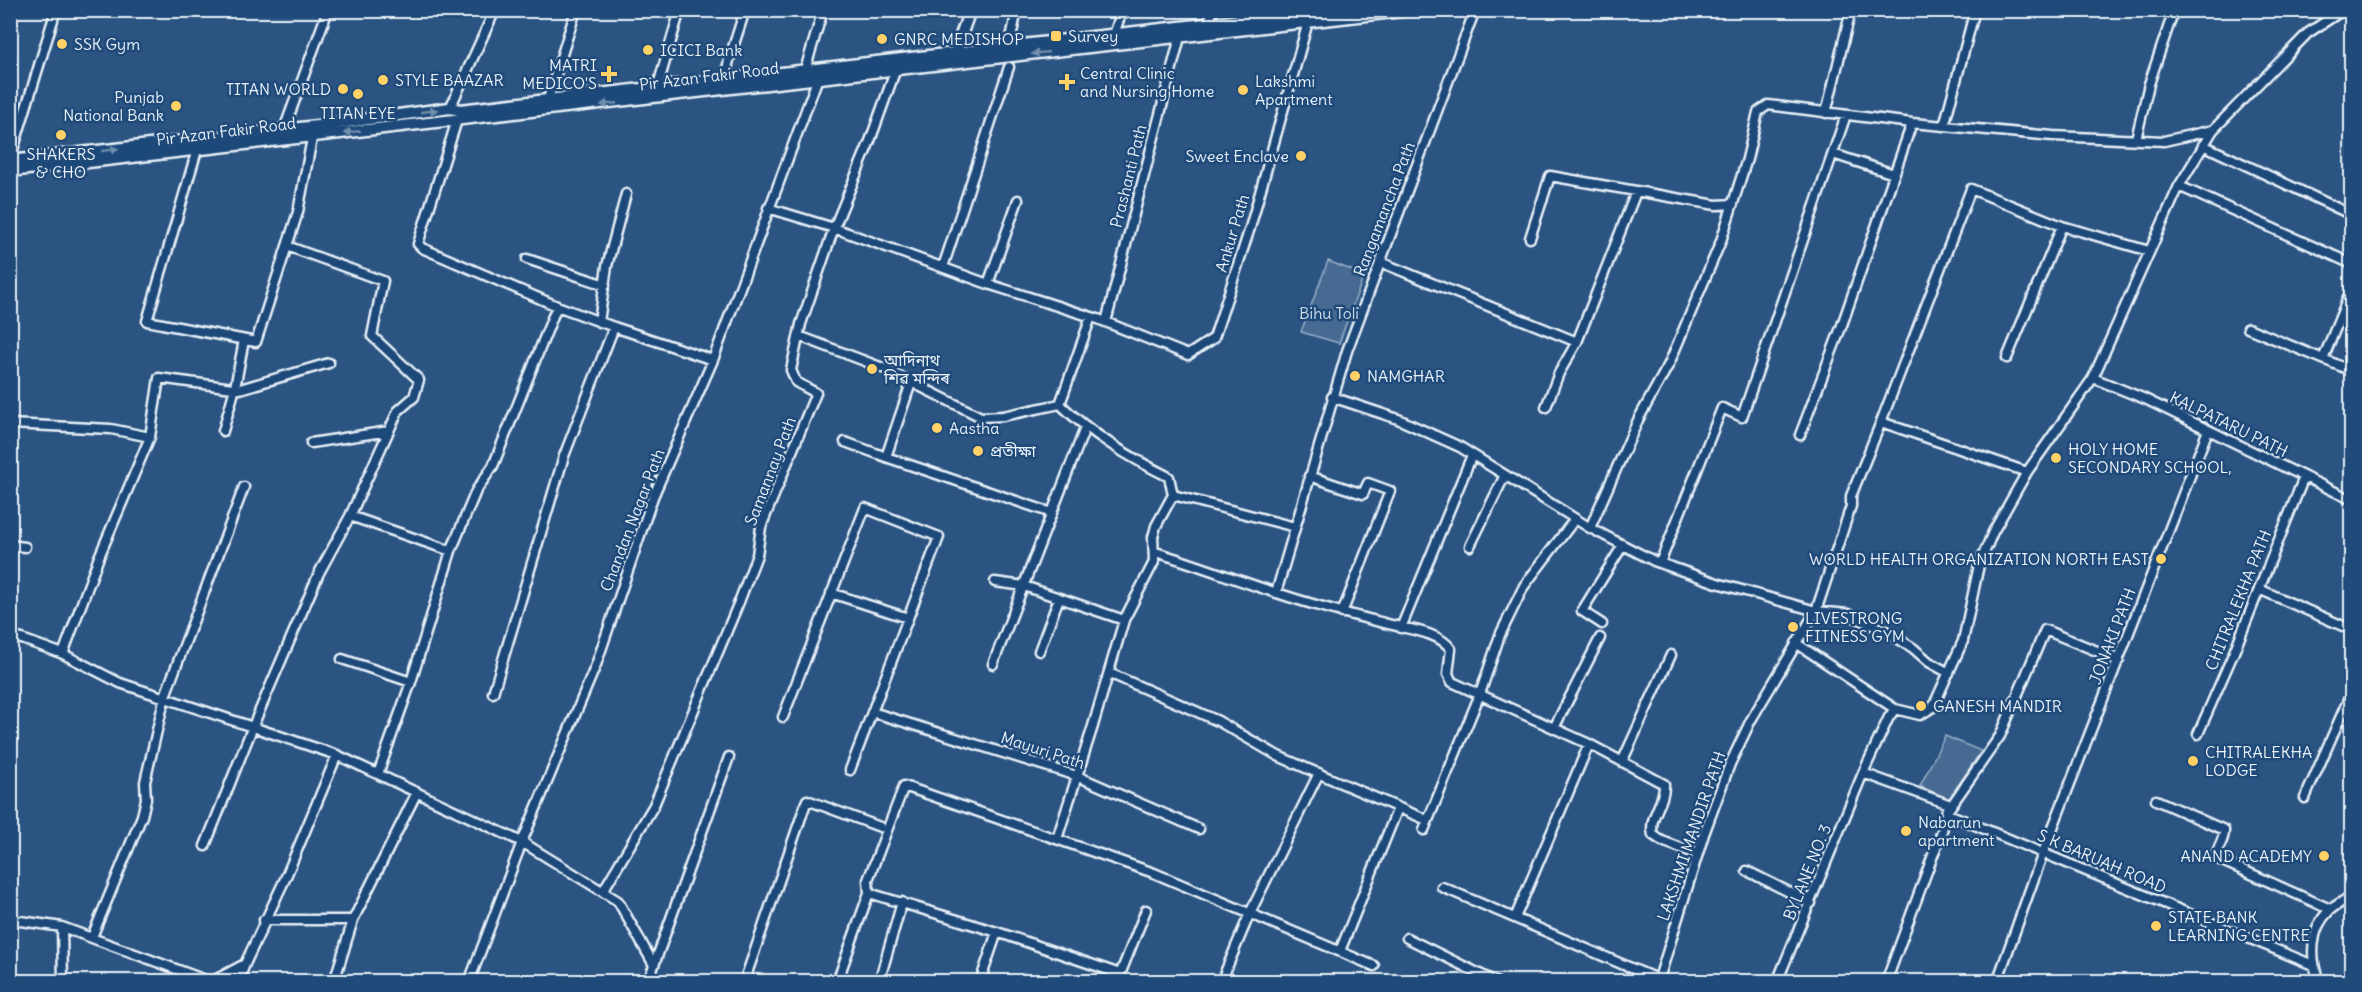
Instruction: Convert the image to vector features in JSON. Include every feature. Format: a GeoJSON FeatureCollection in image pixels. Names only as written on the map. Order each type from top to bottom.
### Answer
{"type":"FeatureCollection","features":[{"type":"Feature","properties":{"kind":"main road"},"geometry":{"type":"LineString","coordinates":[[955,56],[970,10]]}},
{"type":"Feature","properties":{"kind":"main road","name":"Pir Azan Fakir Road"},"geometry":{"type":"LineString","coordinates":[[10,161],[457,120],[548,105],[898,65],[1009,47],[1326,10]]}},
{"type":"Feature","properties":{"kind":"main road","name":"Pir Azan Fakir Road"},"geometry":{"type":"LineString","coordinates":[[955,56],[1180,37],[1308,22],[1362,13],[1411,10]]}},
{"type":"Feature","properties":{"kind":"main road","name":"Pir Azan Fakir Road"},"geometry":{"type":"LineString","coordinates":[[656,93],[725,79],[805,70],[819,73]]}},
{"type":"Feature","properties":{"kind":"main road","name":"Pir Azan Fakir Road"},"geometry":{"type":"LineString","coordinates":[[10,171],[197,150],[450,108],[460,110],[548,105]]}},
{"type":"Feature","properties":{"kind":"street"},"geometry":{"type":"LineString","coordinates":[[10,161],[56,10]]}},
{"type":"Feature","properties":{"kind":"street"},"geometry":{"type":"LineString","coordinates":[[286,124],[328,10]]}},
{"type":"Feature","properties":{"kind":"street"},"geometry":{"type":"LineString","coordinates":[[450,108],[495,10]]}},
{"type":"Feature","properties":{"kind":"street"},"geometry":{"type":"LineString","coordinates":[[548,105],[576,10]]}},
{"type":"Feature","properties":{"kind":"street"},"geometry":{"type":"LineString","coordinates":[[656,93],[680,10]]}},
{"type":"Feature","properties":{"kind":"street"},"geometry":{"type":"LineString","coordinates":[[725,79],[745,10]]}},
{"type":"Feature","properties":{"kind":"street"},"geometry":{"type":"LineString","coordinates":[[805,70],[823,10]]}},
{"type":"Feature","properties":{"kind":"street"},"geometry":{"type":"LineString","coordinates":[[1009,47],[1017,10]]}},
{"type":"Feature","properties":{"kind":"street"},"geometry":{"type":"LineString","coordinates":[[1114,35],[1122,10]]}},
{"type":"Feature","properties":{"kind":"street"},"geometry":{"type":"LineString","coordinates":[[1208,24],[1213,10]]}},
{"type":"Feature","properties":{"kind":"street","name":"Rangamancha Path"},"geometry":{"type":"LineString","coordinates":[[1276,593],[1332,397],[1475,10]]}},
{"type":"Feature","properties":{"kind":"street"},"geometry":{"type":"LineString","coordinates":[[1826,112],[1851,10]]}},
{"type":"Feature","properties":{"kind":"street"},"geometry":{"type":"LineString","coordinates":[[1944,126],[1975,10]]}},
{"type":"Feature","properties":{"kind":"street"},"geometry":{"type":"LineString","coordinates":[[2136,139],[2149,84],[2174,10]]}},
{"type":"Feature","properties":{"kind":"street"},"geometry":{"type":"LineString","coordinates":[[1796,643],[1895,709],[1920,715],[1934,707],[1963,641],[1979,565],[1993,532],[2027,472],[2093,378],[2179,186],[2203,145],[2213,130],[2308,33],[2343,10]]}},
{"type":"Feature","properties":{"kind":"street","name":"Ankur Path"},"geometry":{"type":"LineString","coordinates":[[1106,322],[1188,355],[1214,338],[1250,228],[1308,22]]}},
{"type":"Feature","properties":{"kind":"street","name":"Prashanti Path"},"geometry":{"type":"LineString","coordinates":[[1106,322],[1180,37]]}},
{"type":"Feature","properties":{"kind":"street","name":"Samannay Path"},"geometry":{"type":"LineString","coordinates":[[603,891],[654,805],[739,602],[757,555],[761,527],[816,393],[796,382],[791,370],[799,336],[834,228],[898,65]]}},
{"type":"Feature","properties":{"kind":"street"},"geometry":{"type":"LineString","coordinates":[[943,267],[1009,67]]}},
{"type":"Feature","properties":{"kind":"street","name":"Chandan Nagar Path"},"geometry":{"type":"LineString","coordinates":[[469,981],[522,842],[596,665],[654,497],[713,360],[819,73]]}},
{"type":"Feature","properties":{"kind":"street"},"geometry":{"type":"LineString","coordinates":[[1590,528],[1639,418],[1669,364],[1721,242],[1758,112],[1768,105],[1912,123],[2053,136],[2164,141],[2213,130]]}},
{"type":"Feature","properties":{"kind":"street"},"geometry":{"type":"LineString","coordinates":[[1660,563],[1722,408],[1742,417],[1846,115]]}},
{"type":"Feature","properties":{"kind":"street"},"geometry":{"type":"LineString","coordinates":[[457,120],[418,244],[422,248],[599,322],[713,360]]}},
{"type":"Feature","properties":{"kind":"street"},"geometry":{"type":"LineString","coordinates":[[1800,435],[1842,325],[1912,123]]}},
{"type":"Feature","properties":{"kind":"street"},"geometry":{"type":"LineString","coordinates":[[197,150],[147,321],[256,342],[298,212],[313,132]]}},
{"type":"Feature","properties":{"kind":"street"},"geometry":{"type":"LineString","coordinates":[[2203,145],[2352,214]]}},
{"type":"Feature","properties":{"kind":"street"},"geometry":{"type":"LineString","coordinates":[[1833,154],[1894,174]]}},
{"type":"Feature","properties":{"kind":"street"},"geometry":{"type":"LineString","coordinates":[[1530,238],[1551,176],[1716,206],[1733,204]]}},
{"type":"Feature","properties":{"kind":"street"},"geometry":{"type":"LineString","coordinates":[[2179,186],[2352,264]]}},
{"type":"Feature","properties":{"kind":"street","name":"LAKSHMI MANDIR PATH"},"geometry":{"type":"LineString","coordinates":[[1658,981],[1697,854],[1730,764],[1742,737],[1816,611],[1851,506],[1851,496],[1971,189],[2062,226]]}},
{"type":"Feature","properties":{"kind":"street"},"geometry":{"type":"LineString","coordinates":[[1546,407],[1559,373],[1577,342],[1636,192]]}},
{"type":"Feature","properties":{"kind":"street"},"geometry":{"type":"LineString","coordinates":[[599,322],[607,267],[626,194]]}},
{"type":"Feature","properties":{"kind":"street"},"geometry":{"type":"LineString","coordinates":[[988,284],[1018,200]]}},
{"type":"Feature","properties":{"kind":"street"},"geometry":{"type":"LineString","coordinates":[[768,208],[834,228],[988,284],[1106,322]]}},
{"type":"Feature","properties":{"kind":"street"},"geometry":{"type":"LineString","coordinates":[[2007,358],[2062,226],[2149,251]]}},
{"type":"Feature","properties":{"kind":"street"},"geometry":{"type":"LineString","coordinates":[[204,846],[253,726],[320,573],[350,516],[398,411],[414,397],[419,380],[372,336],[383,281],[287,246]]}},
{"type":"Feature","properties":{"kind":"street"},"geometry":{"type":"LineString","coordinates":[[527,259],[605,285]]}},
{"type":"Feature","properties":{"kind":"street"},"geometry":{"type":"LineString","coordinates":[[1380,262],[1577,342]]}},
{"type":"Feature","properties":{"kind":"street"},"geometry":{"type":"LineString","coordinates":[[2323,359],[2347,310],[2352,288]]}},
{"type":"Feature","properties":{"kind":"street"},"geometry":{"type":"LineString","coordinates":[[378,774],[411,682],[451,551],[476,491],[493,466],[558,306]]}},
{"type":"Feature","properties":{"kind":"street"},"geometry":{"type":"LineString","coordinates":[[1060,404],[1091,317]]}},
{"type":"Feature","properties":{"kind":"street"},"geometry":{"type":"LineString","coordinates":[[493,693],[564,456],[614,327]]}},
{"type":"Feature","properties":{"kind":"street"},"geometry":{"type":"LineString","coordinates":[[2248,328],[2352,371]]}},
{"type":"Feature","properties":{"kind":"street"},"geometry":{"type":"LineString","coordinates":[[799,336],[883,369],[981,417],[1004,416],[1060,404]]}},
{"type":"Feature","properties":{"kind":"street"},"geometry":{"type":"LineString","coordinates":[[223,431],[235,388],[244,340]]}},
{"type":"Feature","properties":{"kind":"street"},"geometry":{"type":"LineString","coordinates":[[63,654],[99,557],[150,437],[159,378],[240,389],[329,363]]}},
{"type":"Feature","properties":{"kind":"street","name":"KALPATARU PATH"},"geometry":{"type":"LineString","coordinates":[[2093,378],[2145,399],[2352,500]]}},
{"type":"Feature","properties":{"kind":"street"},"geometry":{"type":"LineString","coordinates":[[886,457],[911,383]]}},
{"type":"Feature","properties":{"kind":"street"},"geometry":{"type":"LineString","coordinates":[[1332,397],[1398,418],[1472,455],[1590,528],[1660,563],[1717,584],[1816,611],[1848,614],[1886,631],[1948,673]]}},
{"type":"Feature","properties":{"kind":"street"},"geometry":{"type":"LineString","coordinates":[[1057,839],[1124,620],[1154,562],[1153,537],[1156,526],[1173,495],[1169,477],[1135,460],[1085,428],[1060,404]]}},
{"type":"Feature","properties":{"kind":"street"},"geometry":{"type":"LineString","coordinates":[[1881,422],[2027,472]]}},
{"type":"Feature","properties":{"kind":"street"},"geometry":{"type":"LineString","coordinates":[[10,423],[111,429],[150,437]]}},
{"type":"Feature","properties":{"kind":"street"},"geometry":{"type":"LineString","coordinates":[[993,664],[1085,428]]}},
{"type":"Feature","properties":{"kind":"street","name":"JONAKI PATH"},"geometry":{"type":"LineString","coordinates":[[1997,981],[2043,853],[2208,430]]}},
{"type":"Feature","properties":{"kind":"street"},"geometry":{"type":"LineString","coordinates":[[311,443],[388,432]]}},
{"type":"Feature","properties":{"kind":"street"},"geometry":{"type":"LineString","coordinates":[[845,442],[1052,513]]}},
{"type":"Feature","properties":{"kind":"street"},"geometry":{"type":"LineString","coordinates":[[1401,628],[1472,455]]}},
{"type":"Feature","properties":{"kind":"street"},"geometry":{"type":"LineString","coordinates":[[1309,476],[1363,494],[1368,483],[1390,491],[1342,613]]}},
{"type":"Feature","properties":{"kind":"street"},"geometry":{"type":"LineString","coordinates":[[1470,546],[1505,476]]}},
{"type":"Feature","properties":{"kind":"street","name":"CHITRALEKHA PATH"},"geometry":{"type":"LineString","coordinates":[[2198,734],[2304,477]]}},
{"type":"Feature","properties":{"kind":"street"},"geometry":{"type":"LineString","coordinates":[[92,937],[142,816],[146,799],[145,782],[165,696],[244,487]]}},
{"type":"Feature","properties":{"kind":"street"},"geometry":{"type":"LineString","coordinates":[[1173,495],[1294,527]]}},
{"type":"Feature","properties":{"kind":"street"},"geometry":{"type":"LineString","coordinates":[[783,717],[864,508],[939,537],[850,770]]}},
{"type":"Feature","properties":{"kind":"street"},"geometry":{"type":"LineString","coordinates":[[350,516],[451,551]]}},
{"type":"Feature","properties":{"kind":"street"},"geometry":{"type":"LineString","coordinates":[[1424,831],[1480,694],[1500,635],[1524,586],[1575,519]]}},
{"type":"Feature","properties":{"kind":"street"},"geometry":{"type":"LineString","coordinates":[[10,545],[25,547]]}},
{"type":"Feature","properties":{"kind":"street"},"geometry":{"type":"LineString","coordinates":[[1602,624],[1582,611],[1623,545]]}},
{"type":"Feature","properties":{"kind":"street"},"geometry":{"type":"LineString","coordinates":[[1155,552],[1204,566],[1276,593],[1446,642],[1451,649],[1448,675],[1452,682],[1590,744],[1664,784],[1664,794],[1651,825],[1653,835],[1662,841],[1697,854]]}},
{"type":"Feature","properties":{"kind":"street"},"geometry":{"type":"LineString","coordinates":[[995,582],[1024,586],[1124,620]]}},
{"type":"Feature","properties":{"kind":"street"},"geometry":{"type":"LineString","coordinates":[[2259,589],[2352,630]]}},
{"type":"Feature","properties":{"kind":"street"},"geometry":{"type":"LineString","coordinates":[[831,593],[908,618]]}},
{"type":"Feature","properties":{"kind":"street"},"geometry":{"type":"LineString","coordinates":[[1039,651],[1059,598]]}},
{"type":"Feature","properties":{"kind":"street"},"geometry":{"type":"LineString","coordinates":[[1946,813],[2000,736],[2045,630],[2119,660]]}},
{"type":"Feature","properties":{"kind":"street"},"geometry":{"type":"LineString","coordinates":[[10,637],[63,654],[120,682],[337,755],[522,842],[618,901],[654,965]]}},
{"type":"Feature","properties":{"kind":"street"},"geometry":{"type":"LineString","coordinates":[[1554,728],[1600,638]]}},
{"type":"Feature","properties":{"kind":"street"},"geometry":{"type":"LineString","coordinates":[[1622,762],[1671,655]]}},
{"type":"Feature","properties":{"kind":"street"},"geometry":{"type":"LineString","coordinates":[[342,659],[411,682]]}},
{"type":"Feature","properties":{"kind":"street"},"geometry":{"type":"LineString","coordinates":[[1109,673],[1218,721],[1278,756],[1427,820]]}},
{"type":"Feature","properties":{"kind":"street"},"geometry":{"type":"LineString","coordinates":[[2305,798],[2352,691]]}},
{"type":"Feature","properties":{"kind":"street","name":"BYLANE NO. 3"},"geometry":{"type":"LineString","coordinates":[[1778,981],[1863,773],[1895,709]]}},
{"type":"Feature","properties":{"kind":"street","name":"Mayuri Path"},"geometry":{"type":"LineString","coordinates":[[872,712],[1077,776],[1199,829]]}},
{"type":"Feature","properties":{"kind":"street"},"geometry":{"type":"LineString","coordinates":[[1515,918],[1590,744]]}},
{"type":"Feature","properties":{"kind":"street"},"geometry":{"type":"LineString","coordinates":[[238,981],[264,920],[285,879],[337,755]]}},
{"type":"Feature","properties":{"kind":"street"},"geometry":{"type":"LineString","coordinates":[[648,981],[729,757]]}},
{"type":"Feature","properties":{"kind":"street"},"geometry":{"type":"LineString","coordinates":[[1221,981],[1250,914],[1318,773]]}},
{"type":"Feature","properties":{"kind":"street"},"geometry":{"type":"LineString","coordinates":[[1863,773],[1948,804],[1942,831],[1886,981]]}},
{"type":"Feature","properties":{"kind":"street"},"geometry":{"type":"LineString","coordinates":[[837,981],[869,893],[868,880],[904,786],[1154,873],[1374,966]]}},
{"type":"Feature","properties":{"kind":"street"},"geometry":{"type":"LineString","coordinates":[[334,981],[352,920],[417,792]]}},
{"type":"Feature","properties":{"kind":"street"},"geometry":{"type":"LineString","coordinates":[[744,981],[807,800],[880,827]]}},
{"type":"Feature","properties":{"kind":"street"},"geometry":{"type":"LineString","coordinates":[[2156,800],[2224,830],[2225,835],[2216,853],[2216,857],[2220,860],[2330,909]]}},
{"type":"Feature","properties":{"kind":"street"},"geometry":{"type":"LineString","coordinates":[[1340,951],[1398,808]]}},
{"type":"Feature","properties":{"kind":"street","name":"S K BARUAH ROAD"},"geometry":{"type":"LineString","coordinates":[[1946,813],[2313,965]]}},
{"type":"Feature","properties":{"kind":"street"},"geometry":{"type":"LineString","coordinates":[[1748,871],[1811,903]]}},
{"type":"Feature","properties":{"kind":"street"},"geometry":{"type":"LineString","coordinates":[[1442,887],[1658,981]]}},
{"type":"Feature","properties":{"kind":"street"},"geometry":{"type":"LineString","coordinates":[[869,893],[997,932],[1118,978],[1146,910]]}},
{"type":"Feature","properties":{"kind":"street"},"geometry":{"type":"LineString","coordinates":[[2319,981],[2313,965],[2312,949],[2320,921],[2330,909],[2352,894]]}},
{"type":"Feature","properties":{"kind":"street"},"geometry":{"type":"LineString","coordinates":[[879,981],[902,902]]}},
{"type":"Feature","properties":{"kind":"street"},"geometry":{"type":"LineString","coordinates":[[10,909],[14,920],[62,927],[211,981],[245,964]]}},
{"type":"Feature","properties":{"kind":"street"},"geometry":{"type":"LineString","coordinates":[[264,920],[352,920]]}},
{"type":"Feature","properties":{"kind":"street"},"geometry":{"type":"LineString","coordinates":[[62,927],[63,981]]}},
{"type":"Feature","properties":{"kind":"street"},"geometry":{"type":"LineString","coordinates":[[980,981],[997,932]]}},
{"type":"Feature","properties":{"kind":"street"},"geometry":{"type":"LineString","coordinates":[[1407,938],[1497,981]]}},
{"type":"Feature","properties":{"kind":"green space","name":"Bihu Toli"},"geometry":{"type":"Polygon","coordinates":[[[1328,261],[1364,275],[1339,343],[1301,332],[1328,261]]]}},
{"type":"Feature","properties":{"kind":"green space"},"geometry":{"type":"Polygon","coordinates":[[[1945,736],[1981,751],[1949,799],[1920,786],[1945,736]]]}},
{"type":"Feature","properties":{"kind":"place","name":"Survey"},"geometry":{"type":"Point","coordinates":[1056,36]}},
{"type":"Feature","properties":{"kind":"place","name":"GNRC MEDISHOP"},"geometry":{"type":"Point","coordinates":[882,39]}},
{"type":"Feature","properties":{"kind":"place","name":"SSK Gym"},"geometry":{"type":"Point","coordinates":[62,44]}},
{"type":"Feature","properties":{"kind":"place","name":"ICICI Bank"},"geometry":{"type":"Point","coordinates":[648,50]}},
{"type":"Feature","properties":{"kind":"place","name":"MATRI MEDICO'S"},"geometry":{"type":"Point","coordinates":[609,74]}},
{"type":"Feature","properties":{"kind":"place","name":"STYLE BAAZAR"},"geometry":{"type":"Point","coordinates":[383,80]}},
{"type":"Feature","properties":{"kind":"place","name":"Central Clinic and Nursing Home"},"geometry":{"type":"Point","coordinates":[1067,82]}},
{"type":"Feature","properties":{"kind":"place","name":"TITAN WORLD"},"geometry":{"type":"Point","coordinates":[343,89]}},
{"type":"Feature","properties":{"kind":"place","name":"Lakshmi Apartment"},"geometry":{"type":"Point","coordinates":[1243,90]}},
{"type":"Feature","properties":{"kind":"place","name":"TITAN EYE"},"geometry":{"type":"Point","coordinates":[358,94]}},
{"type":"Feature","properties":{"kind":"place","name":"Punjab National Bank"},"geometry":{"type":"Point","coordinates":[176,106]}},
{"type":"Feature","properties":{"kind":"place","name":"SHAKERS & CHO"},"geometry":{"type":"Point","coordinates":[61,135]}},
{"type":"Feature","properties":{"kind":"place","name":"Sweet Enclave"},"geometry":{"type":"Point","coordinates":[1301,156]}},
{"type":"Feature","properties":{"kind":"place","name":"আদিনাথ শিৱ মন্দিৰ"},"geometry":{"type":"Point","coordinates":[872,369]}},
{"type":"Feature","properties":{"kind":"place","name":"NAMGHAR"},"geometry":{"type":"Point","coordinates":[1355,376]}},
{"type":"Feature","properties":{"kind":"place","name":"Aastha"},"geometry":{"type":"Point","coordinates":[937,428]}},
{"type":"Feature","properties":{"kind":"place","name":"প্রতীক্ষা"},"geometry":{"type":"Point","coordinates":[978,451]}},
{"type":"Feature","properties":{"kind":"place","name":"HOLY HOME SECONDARY SCHOOL,"},"geometry":{"type":"Point","coordinates":[2056,458]}},
{"type":"Feature","properties":{"kind":"place","name":"WORLD HEALTH ORGANIZATION NORTH EAST"},"geometry":{"type":"Point","coordinates":[2161,559]}},
{"type":"Feature","properties":{"kind":"place","name":"LIVESTRONG FITNESS GYM"},"geometry":{"type":"Point","coordinates":[1793,627]}},
{"type":"Feature","properties":{"kind":"place","name":"GANESH MANDIR"},"geometry":{"type":"Point","coordinates":[1921,706]}},
{"type":"Feature","properties":{"kind":"place","name":"CHITRALEKHA LODGE"},"geometry":{"type":"Point","coordinates":[2193,761]}},
{"type":"Feature","properties":{"kind":"place","name":"Nabarun apartment"},"geometry":{"type":"Point","coordinates":[1906,831]}},
{"type":"Feature","properties":{"kind":"place","name":"ANAND ACADEMY"},"geometry":{"type":"Point","coordinates":[2324,856]}},
{"type":"Feature","properties":{"kind":"place","name":"STATE BANK LEARNING CENTRE"},"geometry":{"type":"Point","coordinates":[2156,926]}}]}
